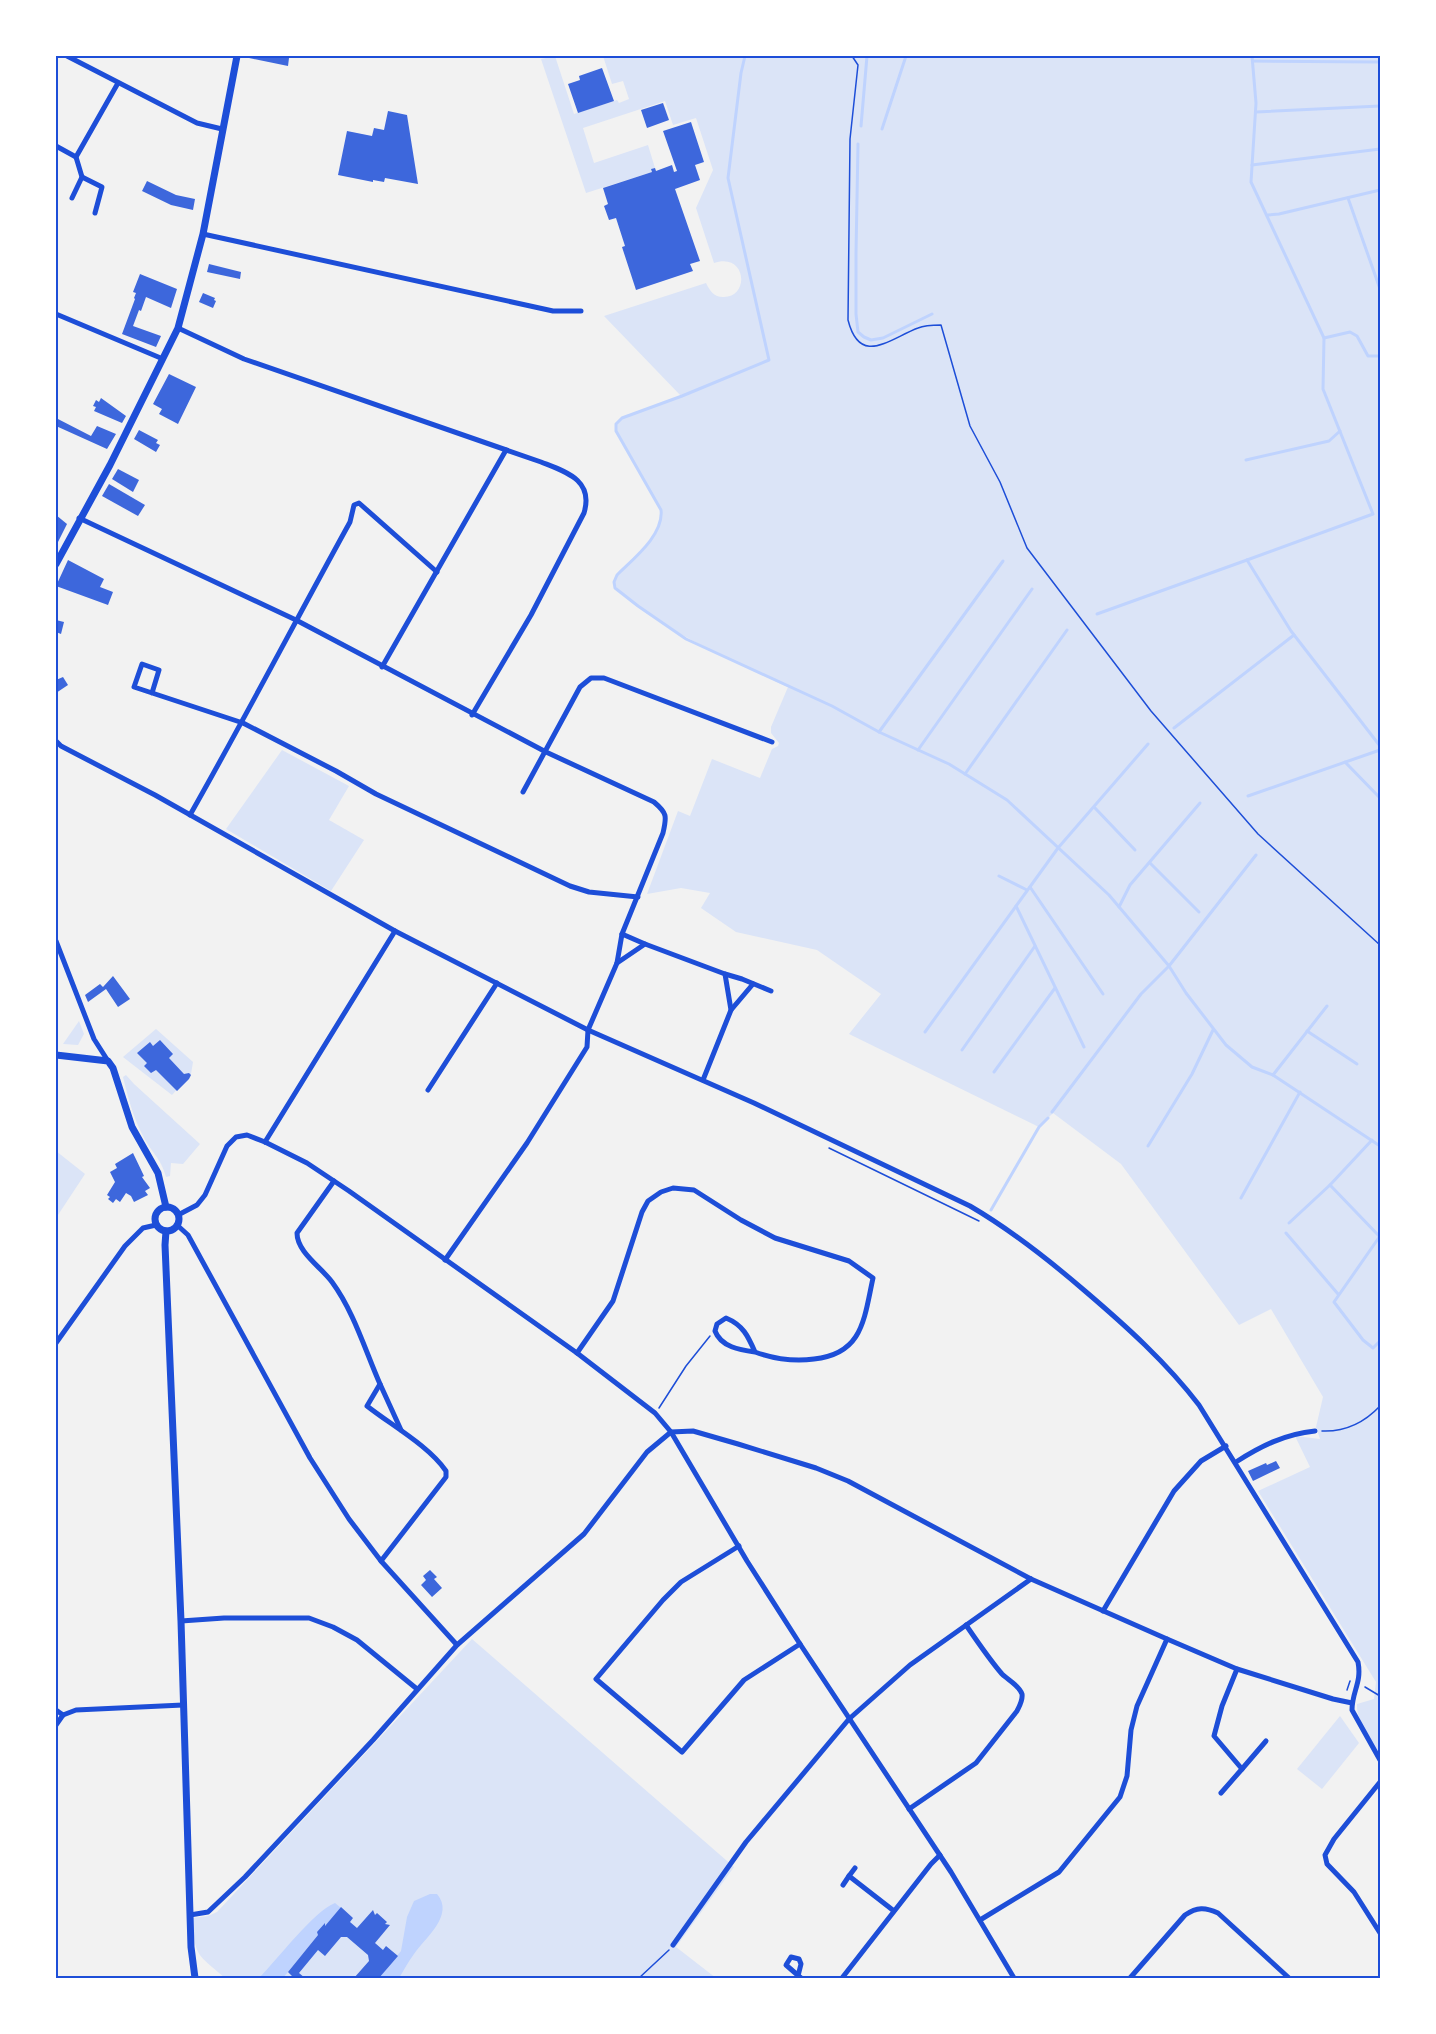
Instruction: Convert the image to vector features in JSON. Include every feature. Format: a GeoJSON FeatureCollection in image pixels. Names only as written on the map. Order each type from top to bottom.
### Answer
{"type":"FeatureCollection","features":[{"type":"Feature","properties":{"kind":"street"},"geometry":{"type":"LineString","coordinates":[[67,56],[197,123],[222,129]]}},
{"type":"Feature","properties":{"kind":"street"},"geometry":{"type":"LineString","coordinates":[[56,564],[110,465],[178,328],[203,234],[237,56]]}},
{"type":"Feature","properties":{"kind":"street"},"geometry":{"type":"LineString","coordinates":[[76,157],[118,83]]}},
{"type":"Feature","properties":{"kind":"street"},"geometry":{"type":"LineString","coordinates":[[56,146],[76,157],[82,177],[72,198]]}},
{"type":"Feature","properties":{"kind":"street"},"geometry":{"type":"LineString","coordinates":[[82,177],[102,187],[95,213]]}},
{"type":"Feature","properties":{"kind":"street"},"geometry":{"type":"LineString","coordinates":[[203,234],[541,308],[581,311]]}},
{"type":"Feature","properties":{"kind":"street"},"geometry":{"type":"LineString","coordinates":[[56,314],[163,359]]}},
{"type":"Feature","properties":{"kind":"street"},"geometry":{"type":"LineString","coordinates":[[178,328],[244,359],[506,450],[572,476],[580,483],[585,491],[587,502],[574,533],[531,615],[472,714]]}},
{"type":"Feature","properties":{"kind":"street"},"geometry":{"type":"LineString","coordinates":[[382,667],[506,450]]}},
{"type":"Feature","properties":{"kind":"street"},"geometry":{"type":"LineString","coordinates":[[190,815],[243,723],[350,522],[353,508],[358,503],[437,572]]}},
{"type":"Feature","properties":{"kind":"street"},"geometry":{"type":"LineString","coordinates":[[80,518],[296,620],[472,714],[546,752],[654,802],[663,809],[667,818],[663,833],[622,934],[617,963],[588,1030],[586,1047],[533,1134],[445,1260]]}},
{"type":"Feature","properties":{"kind":"street"},"geometry":{"type":"LineString","coordinates":[[152,693],[159,670],[142,664],[134,687],[152,693],[243,723],[376,794],[570,886],[588,892],[638,897]]}},
{"type":"Feature","properties":{"kind":"street"},"geometry":{"type":"LineString","coordinates":[[523,792],[580,687],[591,678],[597,677],[772,742]]}},
{"type":"Feature","properties":{"kind":"street"},"geometry":{"type":"LineString","coordinates":[[56,741],[61,746],[190,815],[395,931],[588,1030],[703,1080],[952,1198],[996,1222],[1061,1270],[1140,1339],[1188,1392],[1226,1446],[1358,1662],[1360,1675],[1352,1710],[1380,1760]]}},
{"type":"Feature","properties":{"kind":"street"},"geometry":{"type":"LineString","coordinates":[[265,1142],[395,931]]}},
{"type":"Feature","properties":{"kind":"street"},"geometry":{"type":"LineString","coordinates":[[622,934],[771,991]]}},
{"type":"Feature","properties":{"kind":"street"},"geometry":{"type":"LineString","coordinates":[[56,941],[94,1039],[116,1076],[132,1127],[158,1173],[166,1207]]}},
{"type":"Feature","properties":{"kind":"street"},"geometry":{"type":"LineString","coordinates":[[617,963],[645,944]]}},
{"type":"Feature","properties":{"kind":"street"},"geometry":{"type":"LineString","coordinates":[[725,974],[731,1010]]}},
{"type":"Feature","properties":{"kind":"street"},"geometry":{"type":"LineString","coordinates":[[429,1090],[496,983]]}},
{"type":"Feature","properties":{"kind":"street"},"geometry":{"type":"LineString","coordinates":[[703,1080],[731,1010],[753,984]]}},
{"type":"Feature","properties":{"kind":"street"},"geometry":{"type":"LineString","coordinates":[[56,1055],[108,1061]]}},
{"type":"Feature","properties":{"kind":"street"},"geometry":{"type":"LineString","coordinates":[[178,1215],[197,1205],[205,1195],[225,1146],[236,1137],[246,1135],[265,1142],[307,1163],[334,1181],[577,1353],[655,1413],[671,1432],[738,1546],[800,1644],[940,1855],[1014,1978]]}},
{"type":"Feature","properties":{"kind":"street"},"geometry":{"type":"LineString","coordinates":[[334,1181],[297,1233],[297,1240],[300,1247],[341,1294],[401,1430]]}},
{"type":"Feature","properties":{"kind":"street"},"geometry":{"type":"LineString","coordinates":[[577,1353],[613,1301],[642,1212],[648,1201],[662,1192],[683,1188],[694,1190],[741,1221],[775,1238],[849,1261],[873,1278],[856,1338],[844,1351],[830,1358],[788,1360],[737,1349],[723,1343],[715,1331],[717,1324],[726,1318],[733,1321],[746,1332],[755,1352]]}},
{"type":"Feature","properties":{"kind":"street"},"geometry":{"type":"LineString","coordinates":[[56,1342],[125,1246],[143,1228],[156,1225],[166,1231],[172,1230],[177,1225],[178,1215],[173,1209],[166,1207],[156,1213],[156,1225]]}},
{"type":"Feature","properties":{"kind":"street"},"geometry":{"type":"LineString","coordinates":[[177,1225],[188,1235],[310,1458],[363,1540],[457,1645]]}},
{"type":"Feature","properties":{"kind":"street"},"geometry":{"type":"LineString","coordinates":[[166,1231],[190,1915],[195,1978]]}},
{"type":"Feature","properties":{"kind":"street"},"geometry":{"type":"LineString","coordinates":[[380,1384],[367,1406],[401,1430],[446,1471],[446,1477],[381,1561]]}},
{"type":"Feature","properties":{"kind":"street"},"geometry":{"type":"LineString","coordinates":[[190,1915],[208,1912],[244,1877],[373,1740],[457,1645],[584,1534],[647,1452],[671,1432],[693,1431],[816,1468],[848,1481],[1031,1579],[1167,1639],[1237,1669],[1333,1699],[1352,1702]]}},
{"type":"Feature","properties":{"kind":"street"},"geometry":{"type":"LineString","coordinates":[[1236,1462],[1281,1438],[1315,1431]]}},
{"type":"Feature","properties":{"kind":"street"},"geometry":{"type":"LineString","coordinates":[[1103,1611],[1174,1491],[1201,1461],[1226,1446]]}},
{"type":"Feature","properties":{"kind":"street"},"geometry":{"type":"LineString","coordinates":[[738,1546],[681,1582],[596,1679],[682,1752],[744,1680],[800,1644]]}},
{"type":"Feature","properties":{"kind":"street"},"geometry":{"type":"LineString","coordinates":[[673,1945],[746,1842],[849,1719],[910,1665],[1031,1579]]}},
{"type":"Feature","properties":{"kind":"street"},"geometry":{"type":"LineString","coordinates":[[181,1622],[224,1618],[309,1618],[333,1627],[357,1640],[417,1689]]}},
{"type":"Feature","properties":{"kind":"street"},"geometry":{"type":"LineString","coordinates":[[909,1809],[976,1763],[1022,1702],[1023,1696],[1020,1689],[994,1664],[966,1625]]}},
{"type":"Feature","properties":{"kind":"street"},"geometry":{"type":"LineString","coordinates":[[980,1920],[1059,1872],[1120,1797],[1127,1776],[1131,1730],[1137,1706],[1167,1639]]}},
{"type":"Feature","properties":{"kind":"street"},"geometry":{"type":"LineString","coordinates":[[1237,1669],[1222,1706],[1214,1736],[1242,1769]]}},
{"type":"Feature","properties":{"kind":"street"},"geometry":{"type":"LineString","coordinates":[[56,1725],[63,1715],[76,1710],[183,1705]]}},
{"type":"Feature","properties":{"kind":"street"},"geometry":{"type":"LineString","coordinates":[[56,1710],[63,1715]]}},
{"type":"Feature","properties":{"kind":"street"},"geometry":{"type":"LineString","coordinates":[[1221,1793],[1266,1742]]}},
{"type":"Feature","properties":{"kind":"street"},"geometry":{"type":"LineString","coordinates":[[1380,1782],[1334,1839],[1325,1855],[1327,1864],[1354,1892],[1380,1933]]}},
{"type":"Feature","properties":{"kind":"street"},"geometry":{"type":"LineString","coordinates":[[842,1978],[940,1855]]}},
{"type":"Feature","properties":{"kind":"street"},"geometry":{"type":"LineString","coordinates":[[843,1885],[855,1868]]}},
{"type":"Feature","properties":{"kind":"street"},"geometry":{"type":"LineString","coordinates":[[849,1876],[894,1911]]}},
{"type":"Feature","properties":{"kind":"street"},"geometry":{"type":"LineString","coordinates":[[1130,1978],[1185,1915],[1194,1910],[1206,1908],[1218,1913],[1289,1978]]}},
{"type":"Feature","properties":{"kind":"path"},"geometry":{"type":"LineString","coordinates":[[852,56],[858,65],[851,120],[849,184],[847,292],[850,331],[867,347],[873,347],[887,343],[919,327],[941,325],[970,426],[1000,482],[1027,548],[1151,711],[1258,834],[1380,945]]}},
{"type":"Feature","properties":{"kind":"path"},"geometry":{"type":"LineString","coordinates":[[821,1144],[987,1224]]}},
{"type":"Feature","properties":{"kind":"path"},"geometry":{"type":"LineString","coordinates":[[655,1413],[706,1339],[715,1331]]}},
{"type":"Feature","properties":{"kind":"path"},"geometry":{"type":"LineString","coordinates":[[1315,1431],[1333,1432],[1349,1428],[1362,1422],[1380,1407]]}},
{"type":"Feature","properties":{"kind":"path"},"geometry":{"type":"LineString","coordinates":[[1352,1702],[1346,1689],[1353,1675]]}},
{"type":"Feature","properties":{"kind":"path"},"geometry":{"type":"LineString","coordinates":[[1358,1683],[1380,1696]]}},
{"type":"Feature","properties":{"kind":"path"},"geometry":{"type":"LineString","coordinates":[[639,1978],[673,1945]]}},
{"type":"Feature","properties":{"kind":"shaded area"},"geometry":{"type":"Polygon","coordinates":[[[555,56],[574,114],[617,100],[619,103],[629,99],[623,81],[612,84],[603,56],[1380,56],[1380,1755],[1357,1711],[1357,1704],[1374,1699],[1376,1682],[1258,1491],[1310,1467],[1295,1436],[1320,1439],[1316,1427],[1323,1397],[1271,1309],[1239,1325],[1121,1164],[1053,1113],[1039,1127],[849,1034],[881,994],[817,950],[736,932],[701,908],[710,893],[681,888],[647,894],[678,811],[690,816],[712,759],[760,778],[772,749],[779,743],[771,733],[771,727],[788,687],[664,625],[623,595],[614,582],[617,575],[653,537],[661,519],[661,509],[616,431],[616,424],[622,418],[681,396],[604,316],[706,283],[717,296],[732,295],[738,291],[741,276],[733,264],[725,261],[714,263],[696,208],[713,170],[696,118],[673,125],[665,101],[583,128],[594,163],[648,145],[655,168],[651,169],[652,172],[586,193],[541,59],[555,56]]]}},
{"type":"Feature","properties":{"kind":"shaded area"},"geometry":{"type":"Polygon","coordinates":[[[282,750],[349,786],[329,820],[364,840],[331,891],[226,829],[282,750]]]}},
{"type":"Feature","properties":{"kind":"shaded area"},"geometry":{"type":"Polygon","coordinates":[[[79,1021],[84,1034],[78,1045],[63,1044],[79,1021]]]}},
{"type":"Feature","properties":{"kind":"shaded area"},"geometry":{"type":"Polygon","coordinates":[[[156,1029],[193,1062],[191,1074],[172,1095],[123,1057],[156,1029]]]}},
{"type":"Feature","properties":{"kind":"shaded area"},"geometry":{"type":"Polygon","coordinates":[[[126,1075],[200,1144],[183,1164],[171,1163],[170,1176],[166,1177],[139,1129],[123,1077],[126,1075]]]}},
{"type":"Feature","properties":{"kind":"shaded area"},"geometry":{"type":"Polygon","coordinates":[[[56,1151],[85,1174],[56,1218],[56,1151]]]}},
{"type":"Feature","properties":{"kind":"shaded area"},"geometry":{"type":"Polygon","coordinates":[[[472,1639],[734,1867],[676,1947],[716,1978],[225,1978],[199,1953],[194,1940],[193,1918],[217,1912],[472,1639]]]}},
{"type":"Feature","properties":{"kind":"shaded area"},"geometry":{"type":"Polygon","coordinates":[[[1340,1716],[1359,1743],[1322,1789],[1297,1769],[1340,1716]]]}},
{"type":"Feature","properties":{"kind":"water"},"geometry":{"type":"Polygon","coordinates":[[[430,1894],[437,1894],[442,1902],[441,1918],[399,1978],[379,1978],[401,1951],[407,1917],[414,1901],[430,1894]]]}},
{"type":"Feature","properties":{"kind":"water"},"geometry":{"type":"Polygon","coordinates":[[[335,1903],[341,1908],[318,1932],[318,1935],[283,1978],[259,1978],[306,1926],[335,1903]]]}},
{"type":"Feature","properties":{"kind":"building"},"geometry":{"type":"Polygon","coordinates":[[[249,56],[284,56],[289,58],[288,66],[249,58],[249,56]]]}},
{"type":"Feature","properties":{"kind":"building"},"geometry":{"type":"Polygon","coordinates":[[[602,68],[614,101],[578,113],[568,84],[580,80],[579,76],[602,68]]]}},
{"type":"Feature","properties":{"kind":"building"},"geometry":{"type":"Polygon","coordinates":[[[663,103],[669,120],[647,128],[641,110],[663,103]]]}},
{"type":"Feature","properties":{"kind":"building"},"geometry":{"type":"Polygon","coordinates":[[[388,111],[407,115],[418,184],[385,178],[384,182],[373,180],[373,182],[338,175],[347,131],[372,136],[374,128],[384,130],[388,111]]]}},
{"type":"Feature","properties":{"kind":"building"},"geometry":{"type":"Polygon","coordinates":[[[691,122],[704,162],[695,165],[700,180],[675,189],[700,261],[690,264],[693,271],[636,290],[622,247],[625,246],[616,218],[609,220],[604,206],[608,204],[603,188],[652,172],[651,169],[655,168],[656,171],[672,165],[674,172],[677,171],[663,131],[691,122]]]}},
{"type":"Feature","properties":{"kind":"building"},"geometry":{"type":"Polygon","coordinates":[[[147,181],[176,195],[195,199],[193,210],[171,205],[142,191],[147,181]]]}},
{"type":"Feature","properties":{"kind":"building"},"geometry":{"type":"Polygon","coordinates":[[[209,264],[241,272],[240,279],[207,272],[209,264]]]}},
{"type":"Feature","properties":{"kind":"building"},"geometry":{"type":"Polygon","coordinates":[[[140,274],[177,289],[171,308],[146,297],[133,326],[161,336],[156,347],[122,334],[135,299],[136,293],[133,292],[140,274]]]}},
{"type":"Feature","properties":{"kind":"building"},"geometry":{"type":"Polygon","coordinates":[[[203,293],[215,298],[213,308],[199,302],[203,293]]]}},
{"type":"Feature","properties":{"kind":"building"},"geometry":{"type":"Polygon","coordinates":[[[169,374],[196,387],[178,424],[159,414],[162,409],[153,404],[169,374]]]}},
{"type":"Feature","properties":{"kind":"building"},"geometry":{"type":"Polygon","coordinates":[[[101,398],[126,416],[122,423],[94,411],[96,407],[93,406],[96,400],[99,402],[101,398]]]}},
{"type":"Feature","properties":{"kind":"building"},"geometry":{"type":"Polygon","coordinates":[[[56,418],[91,436],[97,426],[116,434],[107,449],[56,426],[56,418]]]}},
{"type":"Feature","properties":{"kind":"building"},"geometry":{"type":"Polygon","coordinates":[[[139,430],[158,440],[156,443],[160,445],[156,452],[134,439],[139,430]]]}},
{"type":"Feature","properties":{"kind":"building"},"geometry":{"type":"Polygon","coordinates":[[[118,469],[139,480],[133,492],[112,479],[118,469]]]}},
{"type":"Feature","properties":{"kind":"building"},"geometry":{"type":"Polygon","coordinates":[[[109,484],[145,505],[138,516],[102,496],[109,484]]]}},
{"type":"Feature","properties":{"kind":"building"},"geometry":{"type":"Polygon","coordinates":[[[56,515],[67,524],[56,546],[56,515]]]}},
{"type":"Feature","properties":{"kind":"building"},"geometry":{"type":"Polygon","coordinates":[[[68,560],[104,579],[100,587],[113,592],[108,605],[56,586],[68,560]]]}},
{"type":"Feature","properties":{"kind":"building"},"geometry":{"type":"Polygon","coordinates":[[[56,620],[64,622],[61,634],[56,632],[56,620]]]}},
{"type":"Feature","properties":{"kind":"building"},"geometry":{"type":"Polygon","coordinates":[[[63,677],[68,685],[56,693],[56,680],[63,677]]]}},
{"type":"Feature","properties":{"kind":"building"},"geometry":{"type":"Polygon","coordinates":[[[113,976],[130,999],[118,1007],[106,989],[88,1002],[85,995],[100,984],[103,987],[113,976]]]}},
{"type":"Feature","properties":{"kind":"building"},"geometry":{"type":"Polygon","coordinates":[[[160,1040],[173,1054],[169,1058],[184,1074],[191,1075],[177,1091],[156,1070],[151,1073],[144,1066],[147,1063],[137,1053],[150,1042],[153,1046],[160,1040]]]}},
{"type":"Feature","properties":{"kind":"building"},"geometry":{"type":"Polygon","coordinates":[[[133,1153],[144,1176],[142,1177],[150,1188],[145,1191],[148,1195],[134,1202],[126,1193],[120,1202],[116,1199],[113,1203],[107,1195],[115,1182],[110,1172],[117,1168],[115,1164],[133,1153]]]}},
{"type":"Feature","properties":{"kind":"building"},"geometry":{"type":"Polygon","coordinates":[[[1276,1461],[1280,1468],[1253,1481],[1248,1471],[1276,1461]]]}},
{"type":"Feature","properties":{"kind":"building"},"geometry":{"type":"Polygon","coordinates":[[[430,1570],[437,1577],[434,1579],[442,1588],[432,1597],[421,1585],[426,1580],[423,1576],[430,1570]]]}},
{"type":"Feature","properties":{"kind":"building"},"geometry":{"type":"Polygon","coordinates":[[[341,1907],[353,1918],[350,1922],[357,1928],[373,1910],[375,1915],[377,1913],[387,1922],[385,1924],[390,1925],[375,1943],[383,1950],[386,1946],[398,1956],[379,1978],[354,1978],[369,1961],[368,1955],[347,1937],[341,1937],[325,1956],[318,1950],[299,1973],[305,1978],[294,1978],[288,1972],[318,1935],[317,1932],[341,1907]]]}},
{"type":"Feature","properties":{"kind":"waterway"},"geometry":{"type":"LineString","coordinates":[[745,56],[728,178],[769,360],[622,418],[616,424],[616,431],[661,510],[661,519],[646,546],[617,575],[614,582],[615,588],[686,639],[832,706],[879,732],[949,764],[1007,800],[1109,895],[1169,966],[1186,993],[1226,1045],[1252,1067],[1273,1075],[1380,1146]]}},
{"type":"Feature","properties":{"kind":"waterway"},"geometry":{"type":"LineString","coordinates":[[861,126],[867,56]]}},
{"type":"Feature","properties":{"kind":"waterway"},"geometry":{"type":"LineString","coordinates":[[882,129],[906,56]]}},
{"type":"Feature","properties":{"kind":"waterway"},"geometry":{"type":"LineString","coordinates":[[1252,56],[1256,103],[1251,182],[1324,338],[1323,389],[1373,514],[1247,560],[1291,631],[1380,746]]}},
{"type":"Feature","properties":{"kind":"waterway"},"geometry":{"type":"LineString","coordinates":[[1253,61],[1380,62]]}},
{"type":"Feature","properties":{"kind":"waterway"},"geometry":{"type":"LineString","coordinates":[[1256,112],[1380,106]]}},
{"type":"Feature","properties":{"kind":"waterway"},"geometry":{"type":"LineString","coordinates":[[858,144],[856,253],[858,332],[871,340],[883,338],[932,314]]}},
{"type":"Feature","properties":{"kind":"waterway"},"geometry":{"type":"LineString","coordinates":[[1252,165],[1380,149]]}},
{"type":"Feature","properties":{"kind":"waterway"},"geometry":{"type":"LineString","coordinates":[[1268,215],[1380,190]]}},
{"type":"Feature","properties":{"kind":"waterway"},"geometry":{"type":"LineString","coordinates":[[1348,198],[1380,289]]}},
{"type":"Feature","properties":{"kind":"waterway"},"geometry":{"type":"LineString","coordinates":[[1324,338],[1350,332],[1357,336],[1368,356],[1380,356]]}},
{"type":"Feature","properties":{"kind":"waterway"},"geometry":{"type":"LineString","coordinates":[[1246,460],[1329,441],[1340,431]]}},
{"type":"Feature","properties":{"kind":"waterway"},"geometry":{"type":"LineString","coordinates":[[1097,614],[1247,560]]}},
{"type":"Feature","properties":{"kind":"waterway"},"geometry":{"type":"LineString","coordinates":[[879,732],[1003,561]]}},
{"type":"Feature","properties":{"kind":"waterway"},"geometry":{"type":"LineString","coordinates":[[918,750],[1032,589]]}},
{"type":"Feature","properties":{"kind":"waterway"},"geometry":{"type":"LineString","coordinates":[[965,774],[1067,630]]}},
{"type":"Feature","properties":{"kind":"waterway"},"geometry":{"type":"LineString","coordinates":[[1174,728],[1294,635]]}},
{"type":"Feature","properties":{"kind":"waterway"},"geometry":{"type":"LineString","coordinates":[[925,1032],[1058,848],[1148,744]]}},
{"type":"Feature","properties":{"kind":"waterway"},"geometry":{"type":"LineString","coordinates":[[1248,796],[1380,750]]}},
{"type":"Feature","properties":{"kind":"waterway"},"geometry":{"type":"LineString","coordinates":[[1345,762],[1380,798]]}},
{"type":"Feature","properties":{"kind":"waterway"},"geometry":{"type":"LineString","coordinates":[[1119,907],[1130,885],[1200,803]]}},
{"type":"Feature","properties":{"kind":"waterway"},"geometry":{"type":"LineString","coordinates":[[1095,808],[1135,850]]}},
{"type":"Feature","properties":{"kind":"waterway"},"geometry":{"type":"LineString","coordinates":[[1052,1112],[1141,994],[1169,966],[1256,855]]}},
{"type":"Feature","properties":{"kind":"waterway"},"geometry":{"type":"LineString","coordinates":[[1150,863],[1199,912]]}},
{"type":"Feature","properties":{"kind":"waterway"},"geometry":{"type":"LineString","coordinates":[[999,876],[1027,890]]}},
{"type":"Feature","properties":{"kind":"waterway"},"geometry":{"type":"LineString","coordinates":[[1030,887],[1103,994]]}},
{"type":"Feature","properties":{"kind":"waterway"},"geometry":{"type":"LineString","coordinates":[[1016,906],[1084,1047]]}},
{"type":"Feature","properties":{"kind":"waterway"},"geometry":{"type":"LineString","coordinates":[[962,1050],[1035,946]]}},
{"type":"Feature","properties":{"kind":"waterway"},"geometry":{"type":"LineString","coordinates":[[994,1072],[1055,988]]}},
{"type":"Feature","properties":{"kind":"waterway"},"geometry":{"type":"LineString","coordinates":[[1273,1075],[1327,1006]]}},
{"type":"Feature","properties":{"kind":"waterway"},"geometry":{"type":"LineString","coordinates":[[1148,1146],[1192,1074],[1213,1030]]}},
{"type":"Feature","properties":{"kind":"waterway"},"geometry":{"type":"LineString","coordinates":[[1307,1031],[1357,1064]]}},
{"type":"Feature","properties":{"kind":"waterway"},"geometry":{"type":"LineString","coordinates":[[1241,1198],[1300,1092]]}},
{"type":"Feature","properties":{"kind":"waterway"},"geometry":{"type":"LineString","coordinates":[[991,1210],[1039,1127],[1048,1118]]}},
{"type":"Feature","properties":{"kind":"waterway"},"geometry":{"type":"LineString","coordinates":[[1372,1140],[1330,1185],[1380,1237]]}},
{"type":"Feature","properties":{"kind":"waterway"},"geometry":{"type":"LineString","coordinates":[[1289,1223],[1330,1185]]}},
{"type":"Feature","properties":{"kind":"waterway"},"geometry":{"type":"LineString","coordinates":[[1286,1233],[1338,1294]]}},
{"type":"Feature","properties":{"kind":"waterway"},"geometry":{"type":"LineString","coordinates":[[1380,1236],[1334,1302],[1363,1340],[1373,1348],[1380,1341]]}}]}
